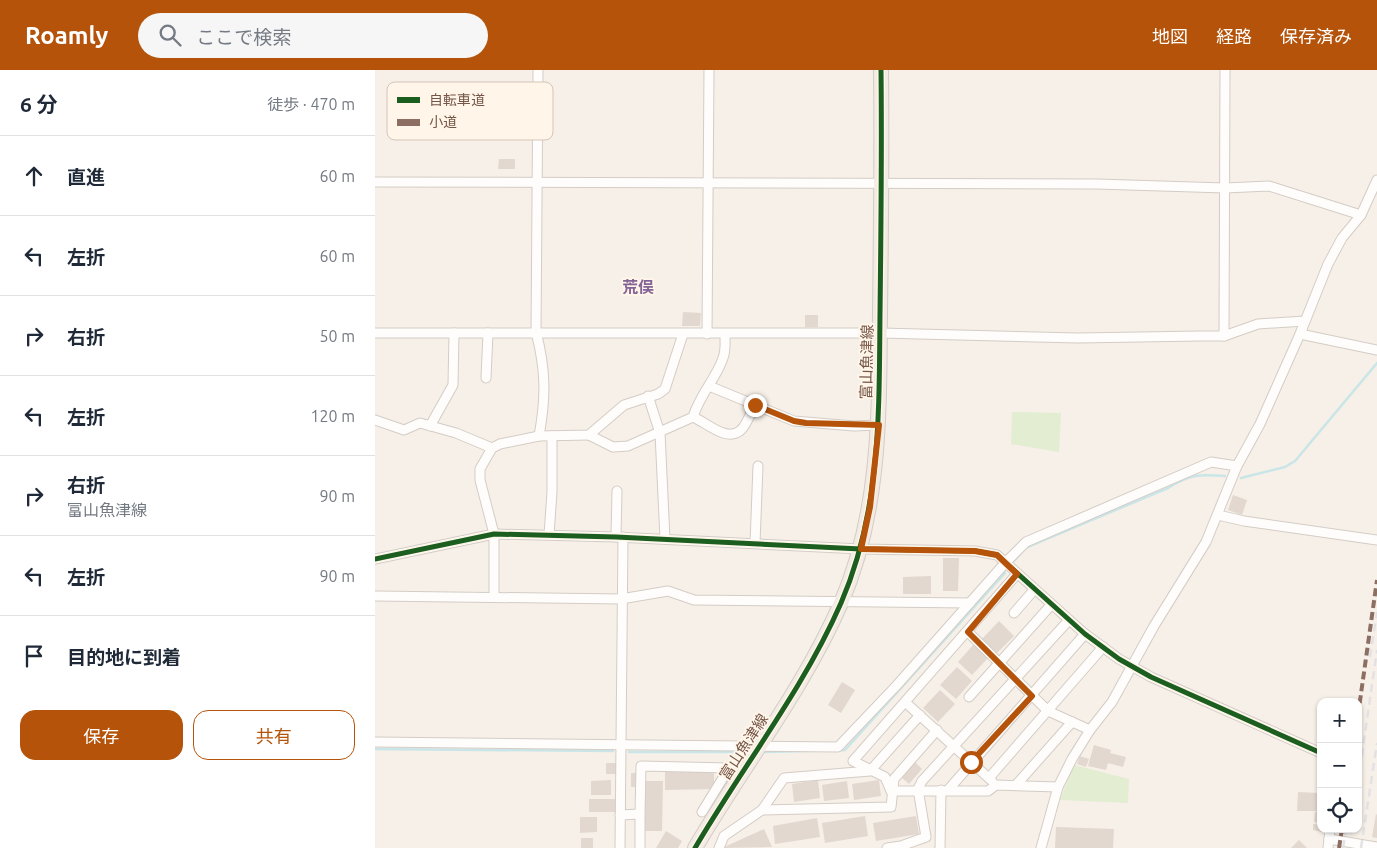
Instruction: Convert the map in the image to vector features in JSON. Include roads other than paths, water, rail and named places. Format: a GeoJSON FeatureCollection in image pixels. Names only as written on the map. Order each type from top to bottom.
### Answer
{"type":"FeatureCollection","features":[{"type":"Feature","properties":{"kind":"main road","name":"富山魚津線"},"geometry":{"type":"LineString","coordinates":[[695,848],[802,680],[842,601],[861,549],[870,507],[879,425],[882,184],[881,70]]}},
{"type":"Feature","properties":{"kind":"street"},"geometry":{"type":"LineString","coordinates":[[707,334],[709,70]]}},
{"type":"Feature","properties":{"kind":"street"},"geometry":{"type":"LineString","coordinates":[[1224,336],[1225,70]]}},
{"type":"Feature","properties":{"kind":"street"},"geometry":{"type":"LineString","coordinates":[[538,140],[536,332],[541,353],[545,402],[539,436]]}},
{"type":"Feature","properties":{"kind":"street"},"geometry":{"type":"LineString","coordinates":[[1041,848],[1058,787],[1090,730],[1112,702],[1206,542],[1237,466],[1260,424],[1300,334],[1328,264],[1342,238],[1361,215],[1377,180]]}},
{"type":"Feature","properties":{"kind":"street"},"geometry":{"type":"LineString","coordinates":[[375,182],[882,184],[1225,188],[1269,186],[1361,215]]}},
{"type":"Feature","properties":{"kind":"street"},"geometry":{"type":"LineString","coordinates":[[375,333],[880,333],[1078,338],[1224,336],[1258,324],[1305,321]]}},
{"type":"Feature","properties":{"kind":"street"},"geometry":{"type":"LineString","coordinates":[[430,426],[453,385],[454,333]]}},
{"type":"Feature","properties":{"kind":"street"},"geometry":{"type":"LineString","coordinates":[[486,378],[488,333]]}},
{"type":"Feature","properties":{"kind":"street"},"geometry":{"type":"LineString","coordinates":[[589,435],[624,405],[657,394],[665,389],[683,334]]}},
{"type":"Feature","properties":{"kind":"street"},"geometry":{"type":"LineString","coordinates":[[693,417],[698,400],[709,386],[724,356],[725,334]]}},
{"type":"Feature","properties":{"kind":"street"},"geometry":{"type":"LineString","coordinates":[[1300,334],[1377,350]]}},
{"type":"Feature","properties":{"kind":"street"},"geometry":{"type":"LineString","coordinates":[[709,386],[794,421],[879,425]]}},
{"type":"Feature","properties":{"kind":"street"},"geometry":{"type":"LineString","coordinates":[[648,396],[660,433],[665,539]]}},
{"type":"Feature","properties":{"kind":"street"},"geometry":{"type":"LineString","coordinates":[[494,597],[494,534],[480,480],[480,469],[492,448],[500,444],[539,436],[589,435],[613,447],[628,446],[693,417],[706,422],[722,433],[733,433],[740,430],[755,405]]}},
{"type":"Feature","properties":{"kind":"street"},"geometry":{"type":"LineString","coordinates":[[375,420],[404,430],[420,423],[456,433],[492,448]]}},
{"type":"Feature","properties":{"kind":"street"},"geometry":{"type":"LineString","coordinates":[[549,535],[552,492],[552,436]]}},
{"type":"Feature","properties":{"kind":"street"},"geometry":{"type":"LineString","coordinates":[[375,742],[621,745],[761,744],[838,747],[897,686],[1006,562],[1026,542],[1211,462],[1237,466]]}},
{"type":"Feature","properties":{"kind":"street"},"geometry":{"type":"LineString","coordinates":[[755,543],[758,466]]}},
{"type":"Feature","properties":{"kind":"street"},"geometry":{"type":"LineString","coordinates":[[617,491],[621,600],[620,848]]}},
{"type":"Feature","properties":{"kind":"street"},"geometry":{"type":"LineString","coordinates":[[1218,515],[1244,521],[1377,540]]}},
{"type":"Feature","properties":{"kind":"street"},"geometry":{"type":"LineString","coordinates":[[375,559],[494,534],[620,537],[861,549],[975,551],[997,555],[1085,634],[1133,666],[1151,677],[1317,751]]}},
{"type":"Feature","properties":{"kind":"street"},"geometry":{"type":"LineString","coordinates":[[891,791],[885,777],[870,771],[853,760],[968,632],[1017,574]]}},
{"type":"Feature","properties":{"kind":"street"},"geometry":{"type":"LineString","coordinates":[[1014,613],[1034,590]]}},
{"type":"Feature","properties":{"kind":"street"},"geometry":{"type":"LineString","coordinates":[[375,596],[621,600],[668,591],[694,600],[970,603]]}},
{"type":"Feature","properties":{"kind":"street"},"geometry":{"type":"LineString","coordinates":[[969,697],[1051,605]]}},
{"type":"Feature","properties":{"kind":"street"},"geometry":{"type":"LineString","coordinates":[[893,848],[915,844],[926,837],[918,789],[921,781],[1069,620]]}},
{"type":"Feature","properties":{"kind":"street"},"geometry":{"type":"LineString","coordinates":[[968,632],[1048,711],[1090,730]]}},
{"type":"Feature","properties":{"kind":"street"},"geometry":{"type":"LineString","coordinates":[[940,848],[944,790],[1032,696],[1085,634]]}},
{"type":"Feature","properties":{"kind":"street"},"geometry":{"type":"LineString","coordinates":[[989,778],[1103,647]]}},
{"type":"Feature","properties":{"kind":"street"},"geometry":{"type":"LineString","coordinates":[[905,702],[996,785]]}},
{"type":"Feature","properties":{"kind":"street"},"geometry":{"type":"LineString","coordinates":[[719,848],[724,836],[762,810],[784,778],[870,771],[920,715]]}},
{"type":"Feature","properties":{"kind":"street"},"geometry":{"type":"LineString","coordinates":[[1016,785],[1072,722]]}},
{"type":"Feature","properties":{"kind":"street"},"geometry":{"type":"LineString","coordinates":[[762,810],[891,807],[891,791],[894,779],[937,730]]}},
{"type":"Feature","properties":{"kind":"street"},"geometry":{"type":"LineString","coordinates":[[641,848],[641,766],[729,768],[743,772]]}},
{"type":"Feature","properties":{"kind":"street"},"geometry":{"type":"LineString","coordinates":[[702,812],[729,768]]}},
{"type":"Feature","properties":{"kind":"street"},"geometry":{"type":"LineString","coordinates":[[891,791],[918,789],[988,790],[996,785],[1058,787]]}},
{"type":"Feature","properties":{"kind":"street"},"geometry":{"type":"LineString","coordinates":[[620,815],[640,814]]}},
{"type":"Feature","properties":{"kind":"street"},"geometry":{"type":"LineString","coordinates":[[1329,844],[1377,846]]}},
{"type":"Feature","properties":{"kind":"waterway"},"geometry":{"type":"LineString","coordinates":[[1241,478],[1285,467],[1295,461],[1377,363]]}},
{"type":"Feature","properties":{"kind":"waterway"},"geometry":{"type":"LineString","coordinates":[[1015,560],[1025,548],[1183,480],[1202,475],[1225,476]]}},
{"type":"Feature","properties":{"kind":"waterway"},"geometry":{"type":"LineString","coordinates":[[765,752],[845,750],[1005,573]]}},
{"type":"Feature","properties":{"kind":"waterway"},"geometry":{"type":"LineString","coordinates":[[375,749],[613,751]]}},
{"type":"Feature","properties":{"kind":"waterway"},"geometry":{"type":"LineString","coordinates":[[629,752],[744,752]]}},
{"type":"Feature","properties":{"kind":"railway"},"geometry":{"type":"LineString","coordinates":[[1370,657],[1377,612]]}},
{"type":"Feature","properties":{"kind":"railway"},"geometry":{"type":"LineString","coordinates":[[1362,754],[1377,650]]}},
{"type":"Feature","properties":{"kind":"railway"},"geometry":{"type":"LineString","coordinates":[[1361,848],[1377,743]]}},
{"type":"Feature","properties":{"kind":"railway"},"geometry":{"type":"LineString","coordinates":[[1343,848],[1345,833]]}},
{"type":"Feature","properties":{"kind":"district","name":"荒俣"},"geometry":{"type":"Point","coordinates":[638,287]}}]}
